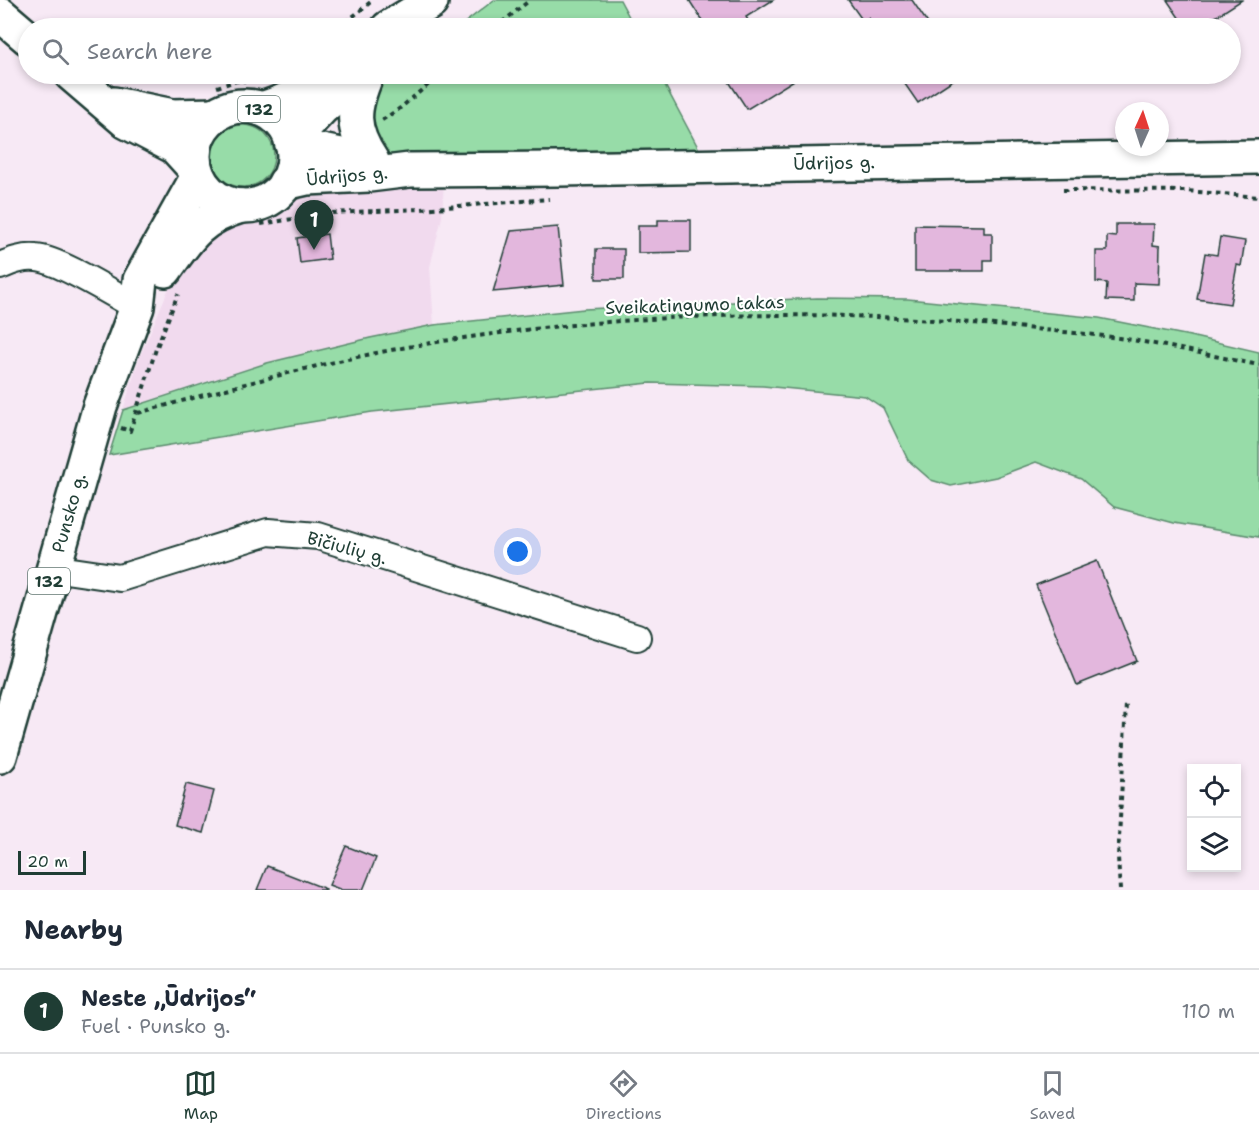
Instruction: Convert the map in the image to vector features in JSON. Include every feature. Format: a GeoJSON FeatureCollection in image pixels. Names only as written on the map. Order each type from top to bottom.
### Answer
{"type":"FeatureCollection","features":[{"type":"Feature","properties":{"kind":"main road"},"geometry":{"type":"LineString","coordinates":[[404,18],[432,1]]}},
{"type":"Feature","properties":{"kind":"main road"},"geometry":{"type":"LineString","coordinates":[[416,18],[432,1]]}},
{"type":"Feature","properties":{"kind":"main road"},"geometry":{"type":"LineString","coordinates":[[0,14],[18,29]]}},
{"type":"Feature","properties":{"kind":"main road"},"geometry":{"type":"LineString","coordinates":[[83,84],[127,122],[175,147],[197,172],[205,188],[216,197],[250,216]]}},
{"type":"Feature","properties":{"kind":"main road","name":"132"},"geometry":{"type":"LineString","coordinates":[[215,115],[237,106],[261,109],[283,103],[296,97],[313,84]]}},
{"type":"Feature","properties":{"kind":"main road","name":"132"},"geometry":{"type":"LineString","coordinates":[[292,143],[322,108],[350,84]]}},
{"type":"Feature","properties":{"kind":"main road"},"geometry":{"type":"LineString","coordinates":[[362,84],[355,112],[356,130],[361,145],[372,161]]}},
{"type":"Feature","properties":{"kind":"main road"},"geometry":{"type":"LineString","coordinates":[[104,101],[173,116],[215,115]]}},
{"type":"Feature","properties":{"kind":"main road","name":"132"},"geometry":{"type":"LineString","coordinates":[[261,109],[280,122],[292,143],[294,158],[291,172],[285,183]]}},
{"type":"Feature","properties":{"kind":"main road","name":"Punsko g."},"geometry":{"type":"LineString","coordinates":[[0,756],[100,406],[137,307],[140,280],[197,172],[194,157],[199,133],[215,115]]}},
{"type":"Feature","properties":{"kind":"main road","name":"Ūdrijos g."},"geometry":{"type":"LineString","coordinates":[[292,143],[410,170]]}},
{"type":"Feature","properties":{"kind":"main road","name":"Ūdrijos g."},"geometry":{"type":"LineString","coordinates":[[285,183],[307,178],[369,175],[410,170],[1259,157]]}},
{"type":"Feature","properties":{"kind":"main road","name":"Punsko g."},"geometry":{"type":"LineString","coordinates":[[137,307],[152,290],[184,243],[199,227],[213,216],[250,216],[254,204],[266,200],[285,183]]}},
{"type":"Feature","properties":{"kind":"street"},"geometry":{"type":"LineString","coordinates":[[0,266],[16,259],[38,258],[58,265],[137,307]]}},
{"type":"Feature","properties":{"kind":"street","name":"Bičiulių g."},"geometry":{"type":"LineString","coordinates":[[52,568],[120,578],[268,532],[318,536],[637,637]]}},
{"type":"Feature","properties":{"kind":"path"},"geometry":{"type":"LineString","coordinates":[[351,18],[373,0]]}},
{"type":"Feature","properties":{"kind":"path"},"geometry":{"type":"LineString","coordinates":[[508,18],[530,0]]}},
{"type":"Feature","properties":{"kind":"path"},"geometry":{"type":"LineString","coordinates":[[356,130],[376,123],[399,109],[429,84]]}},
{"type":"Feature","properties":{"kind":"path"},"geometry":{"type":"LineString","coordinates":[[250,216],[331,213]]}},
{"type":"Feature","properties":{"kind":"path","name":"Sveikatingumo takas"},"geometry":{"type":"LineString","coordinates":[[181,290],[156,349],[137,413],[367,355],[525,329],[600,322],[815,314],[970,322],[1119,338],[1259,365]]}},
{"type":"Feature","properties":{"kind":"path"},"geometry":{"type":"LineString","coordinates":[[1120,890],[1118,857],[1126,704]]}},
{"type":"Feature","properties":{"kind":"shaded area"},"geometry":{"type":"Polygon","coordinates":[[[444,180],[442,217],[430,267],[434,325],[370,338],[123,410],[140,356],[169,288],[186,261],[227,224],[271,216],[283,209],[303,191],[444,180]]]}},
{"type":"Feature","properties":{"kind":"green space"},"geometry":{"type":"Polygon","coordinates":[[[494,0],[620,0],[630,18],[471,18],[494,0]]]}},
{"type":"Feature","properties":{"kind":"green space"},"geometry":{"type":"Polygon","coordinates":[[[380,84],[664,84],[701,153],[445,158],[389,154],[376,143],[368,129],[373,90],[380,84]]]}},
{"type":"Feature","properties":{"kind":"green space"},"geometry":{"type":"Polygon","coordinates":[[[243,125],[255,127],[265,134],[272,144],[274,156],[272,168],[265,178],[255,185],[243,187],[231,185],[221,178],[214,168],[212,156],[214,144],[221,134],[231,127],[243,125]]]}},
{"type":"Feature","properties":{"kind":"green space"},"geometry":{"type":"Polygon","coordinates":[[[817,298],[908,299],[1099,318],[1259,352],[1259,537],[1174,523],[1114,507],[1081,479],[1036,462],[996,477],[951,486],[931,480],[908,460],[883,408],[865,396],[763,386],[650,383],[372,412],[109,455],[123,410],[267,363],[370,338],[434,325],[584,309],[817,298]]]}},
{"type":"Feature","properties":{"kind":"building"},"geometry":{"type":"Polygon","coordinates":[[[689,0],[773,0],[747,18],[701,18],[689,0]]]}},
{"type":"Feature","properties":{"kind":"building"},"geometry":{"type":"Polygon","coordinates":[[[848,0],[912,0],[924,18],[868,18],[861,18],[848,0]]]}},
{"type":"Feature","properties":{"kind":"building"},"geometry":{"type":"Polygon","coordinates":[[[1167,0],[1242,0],[1214,18],[1179,18],[1167,0]]]}},
{"type":"Feature","properties":{"kind":"building"},"geometry":{"type":"Polygon","coordinates":[[[731,84],[788,84],[747,109],[731,84]]]}},
{"type":"Feature","properties":{"kind":"building"},"geometry":{"type":"Polygon","coordinates":[[[905,84],[947,84],[918,103],[905,84]]]}},
{"type":"Feature","properties":{"kind":"building"},"geometry":{"type":"Polygon","coordinates":[[[658,220],[691,220],[691,252],[638,253],[638,226],[658,226],[658,220]]]}},
{"type":"Feature","properties":{"kind":"building"},"geometry":{"type":"Polygon","coordinates":[[[1116,224],[1154,224],[1153,245],[1160,246],[1159,284],[1134,283],[1134,301],[1106,300],[1107,283],[1096,282],[1096,251],[1107,251],[1107,236],[1116,237],[1116,224]]]}},
{"type":"Feature","properties":{"kind":"building"},"geometry":{"type":"Polygon","coordinates":[[[915,225],[984,226],[984,233],[992,233],[992,260],[984,260],[984,271],[915,271],[915,225]]]}},
{"type":"Feature","properties":{"kind":"building"},"geometry":{"type":"Polygon","coordinates":[[[558,227],[564,285],[493,292],[511,231],[558,227]]]}},
{"type":"Feature","properties":{"kind":"building"},"geometry":{"type":"Polygon","coordinates":[[[327,234],[330,259],[300,263],[297,238],[327,234]]]}},
{"type":"Feature","properties":{"kind":"building"},"geometry":{"type":"Polygon","coordinates":[[[1220,237],[1245,241],[1241,266],[1237,265],[1230,304],[1197,299],[1205,253],[1217,255],[1220,237]]]}},
{"type":"Feature","properties":{"kind":"building"},"geometry":{"type":"Polygon","coordinates":[[[596,249],[624,249],[624,279],[596,279],[596,249]]]}},
{"type":"Feature","properties":{"kind":"building"},"geometry":{"type":"Polygon","coordinates":[[[1097,561],[1137,661],[1077,685],[1036,585],[1097,561]]]}},
{"type":"Feature","properties":{"kind":"building"},"geometry":{"type":"Polygon","coordinates":[[[186,784],[214,791],[203,833],[175,825],[186,784]]]}},
{"type":"Feature","properties":{"kind":"building"},"geometry":{"type":"Polygon","coordinates":[[[346,846],[376,858],[363,890],[342,890],[329,885],[346,846]]]}},
{"type":"Feature","properties":{"kind":"building"},"geometry":{"type":"Polygon","coordinates":[[[267,866],[326,889],[326,890],[257,890],[267,866]]]}},
{"type":"Feature","properties":{"kind":"place","name":"Neste „Ūdrijos“"},"geometry":{"type":"Point","coordinates":[314,250]}}]}
